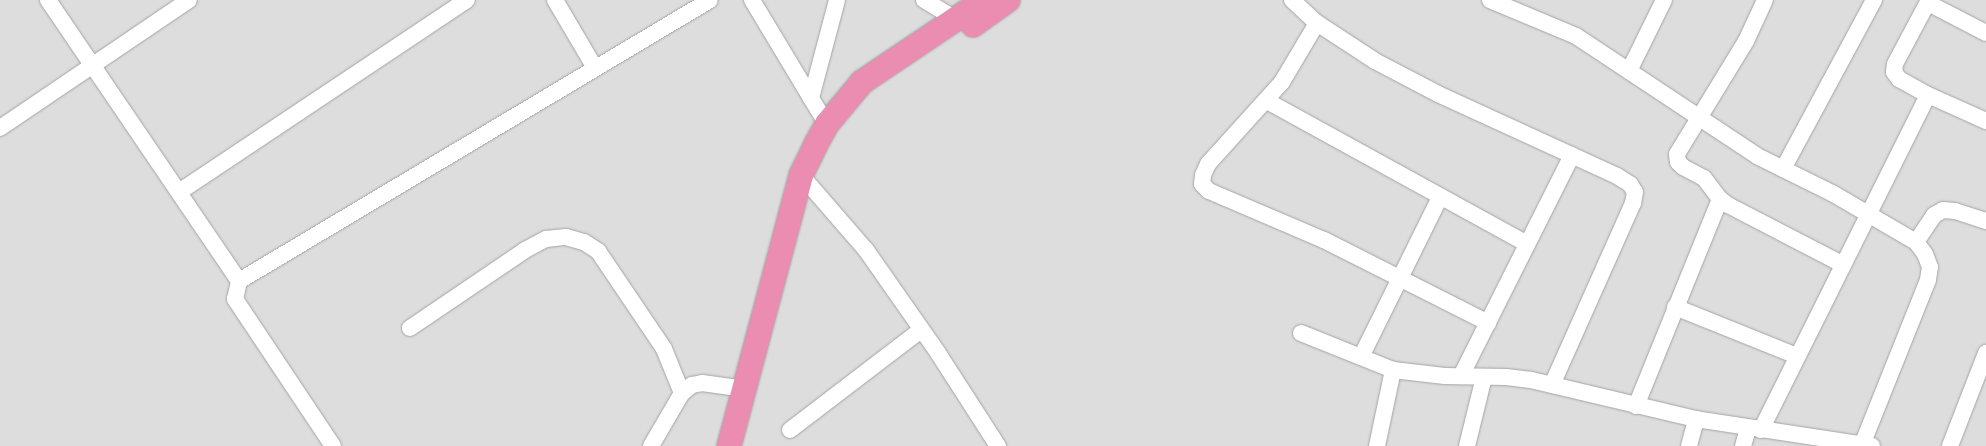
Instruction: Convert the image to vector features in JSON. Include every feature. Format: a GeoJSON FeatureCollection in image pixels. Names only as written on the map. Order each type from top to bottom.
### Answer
{"type":"FeatureCollection","features":[{"type":"Feature","properties":{"kind":"highway"},"geometry":{"type":"LineString","coordinates":[[729,446],[746,389],[801,176],[834,116],[862,82],[984,0]]}},
{"type":"Feature","properties":{"kind":"highway"},"geometry":{"type":"LineString","coordinates":[[834,116],[871,95],[1008,0]]}},
{"type":"Feature","properties":{"kind":"street"},"geometry":{"type":"LineString","coordinates":[[48,0],[239,280],[235,299],[334,446]]}},
{"type":"Feature","properties":{"kind":"street"},"geometry":{"type":"LineString","coordinates":[[0,128],[189,0]]}},
{"type":"Feature","properties":{"kind":"street"},"geometry":{"type":"LineString","coordinates":[[179,192],[467,0]]}},
{"type":"Feature","properties":{"kind":"street"},"geometry":{"type":"LineString","coordinates":[[555,0],[595,68]]}},
{"type":"Feature","properties":{"kind":"street"},"geometry":{"type":"LineString","coordinates":[[239,280],[710,0]]}},
{"type":"Feature","properties":{"kind":"street"},"geometry":{"type":"LineString","coordinates":[[752,0],[812,98],[834,116]]}},
{"type":"Feature","properties":{"kind":"street"},"geometry":{"type":"LineString","coordinates":[[812,98],[836,0]]}},
{"type":"Feature","properties":{"kind":"street"},"geometry":{"type":"LineString","coordinates":[[924,0],[956,19]]}},
{"type":"Feature","properties":{"kind":"street"},"geometry":{"type":"LineString","coordinates":[[1292,0],[1317,23],[1348,45],[1383,66],[1438,94],[1617,176],[1630,184],[1634,192],[1633,203],[1552,385]]}},
{"type":"Feature","properties":{"kind":"street"},"geometry":{"type":"LineString","coordinates":[[1301,333],[1394,370],[1523,379],[1696,419],[1867,445],[1928,280],[1930,268],[1926,254],[1916,242],[1868,213],[1757,156],[1698,119],[1576,36],[1490,0]]}},
{"type":"Feature","properties":{"kind":"street"},"geometry":{"type":"LineString","coordinates":[[1629,71],[1664,0]]}},
{"type":"Feature","properties":{"kind":"street"},"geometry":{"type":"LineString","coordinates":[[1765,0],[1746,41],[1677,154],[1678,162],[1683,168],[1704,178],[1720,199],[1842,264]]}},
{"type":"Feature","properties":{"kind":"street"},"geometry":{"type":"LineString","coordinates":[[1783,169],[1874,0]]}},
{"type":"Feature","properties":{"kind":"street"},"geometry":{"type":"LineString","coordinates":[[1986,33],[1928,1],[1895,64],[1894,72],[1899,79],[1986,121]]}},
{"type":"Feature","properties":{"kind":"street"},"geometry":{"type":"LineString","coordinates":[[1317,23],[1287,75],[1267,101],[1208,164],[1203,175],[1202,184],[1209,191],[1238,205],[1324,240],[1488,323]]}},
{"type":"Feature","properties":{"kind":"street"},"geometry":{"type":"LineString","coordinates":[[1743,446],[1797,356],[1928,94]]}},
{"type":"Feature","properties":{"kind":"street"},"geometry":{"type":"LineString","coordinates":[[1267,101],[1527,244]]}},
{"type":"Feature","properties":{"kind":"street"},"geometry":{"type":"LineString","coordinates":[[1461,376],[1572,155]]}},
{"type":"Feature","properties":{"kind":"street"},"geometry":{"type":"LineString","coordinates":[[801,176],[866,250],[998,446]]}},
{"type":"Feature","properties":{"kind":"street"},"geometry":{"type":"LineString","coordinates":[[1361,357],[1440,197]]}},
{"type":"Feature","properties":{"kind":"street"},"geometry":{"type":"LineString","coordinates":[[1636,406],[1720,199]]}},
{"type":"Feature","properties":{"kind":"street"},"geometry":{"type":"LineString","coordinates":[[1916,242],[1934,215],[1943,210],[1955,211],[1986,221]]}},
{"type":"Feature","properties":{"kind":"street"},"geometry":{"type":"LineString","coordinates":[[410,328],[525,250],[546,239],[566,237],[584,242],[598,251],[664,349],[682,393]]}},
{"type":"Feature","properties":{"kind":"street"},"geometry":{"type":"LineString","coordinates":[[1675,307],[1797,356]]}},
{"type":"Feature","properties":{"kind":"street"},"geometry":{"type":"LineString","coordinates":[[790,430],[921,330]]}},
{"type":"Feature","properties":{"kind":"street"},"geometry":{"type":"LineString","coordinates":[[1950,446],[1986,353]]}},
{"type":"Feature","properties":{"kind":"street"},"geometry":{"type":"LineString","coordinates":[[1377,446],[1394,370]]}},
{"type":"Feature","properties":{"kind":"street"},"geometry":{"type":"LineString","coordinates":[[1467,446],[1484,376]]}},
{"type":"Feature","properties":{"kind":"street"},"geometry":{"type":"LineString","coordinates":[[651,446],[682,393],[692,385],[702,383],[746,389]]}},
{"type":"Feature","properties":{"kind":"street"},"geometry":{"type":"LineString","coordinates":[[1689,446],[1696,419]]}},
{"type":"Feature","properties":{"kind":"shaded area"},"geometry":{"type":"Polygon","coordinates":[[[0,0],[1986,0],[1986,446],[0,446],[0,0]]]}}]}
